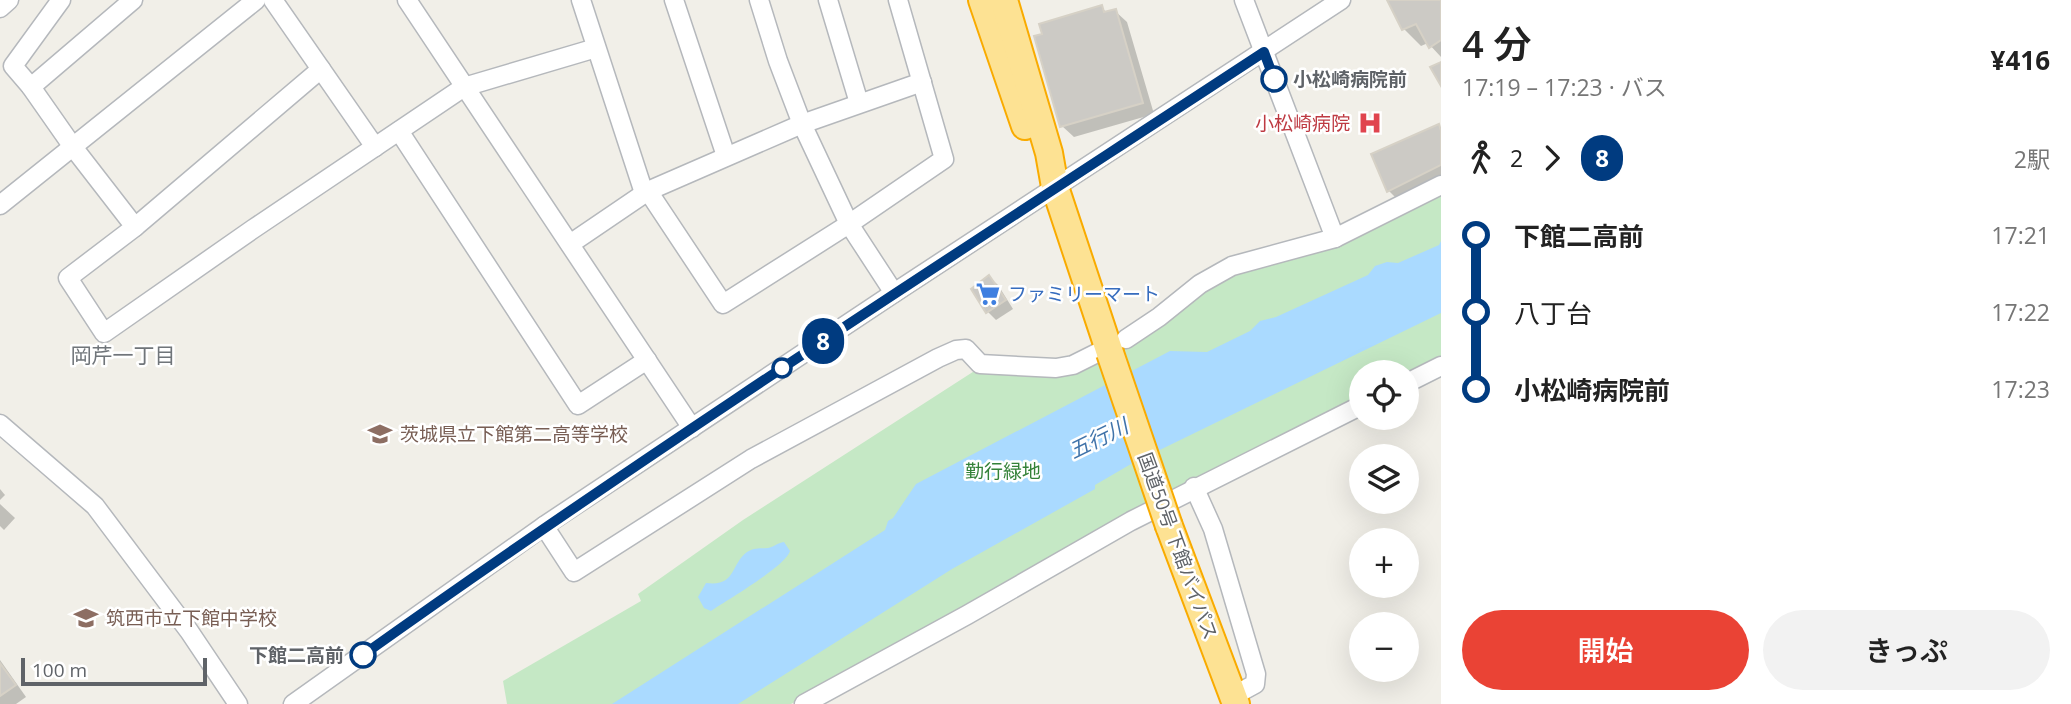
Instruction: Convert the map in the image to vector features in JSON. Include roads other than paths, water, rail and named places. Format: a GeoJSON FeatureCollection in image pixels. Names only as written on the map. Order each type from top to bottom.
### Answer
{"type":"FeatureCollection","features":[{"type":"Feature","properties":{"kind":"highway","name":"国道50号 下館バイパス"},"geometry":{"type":"LineString","coordinates":[[982,0],[1038,161],[1055,187]]}},
{"type":"Feature","properties":{"kind":"highway","name":"国道50号 下館バイパス"},"geometry":{"type":"LineString","coordinates":[[1004,0],[1049,153],[1055,187],[1112,348],[1169,526],[1235,700]]}},
{"type":"Feature","properties":{"kind":"street"},"geometry":{"type":"LineString","coordinates":[[0,8],[9,0]]}},
{"type":"Feature","properties":{"kind":"street"},"geometry":{"type":"LineString","coordinates":[[61,0],[6,65],[31,87],[135,227]]}},
{"type":"Feature","properties":{"kind":"street"},"geometry":{"type":"LineString","coordinates":[[31,87],[133,0]]}},
{"type":"Feature","properties":{"kind":"street"},"geometry":{"type":"LineString","coordinates":[[0,205],[256,0]]}},
{"type":"Feature","properties":{"kind":"street"},"geometry":{"type":"LineString","coordinates":[[273,0],[375,147]]}},
{"type":"Feature","properties":{"kind":"street"},"geometry":{"type":"LineString","coordinates":[[407,0],[692,428]]}},
{"type":"Feature","properties":{"kind":"street"},"geometry":{"type":"LineString","coordinates":[[581,0],[646,192],[723,304],[849,224],[944,159],[898,0]]}},
{"type":"Feature","properties":{"kind":"street"},"geometry":{"type":"LineString","coordinates":[[674,0],[726,156]]}},
{"type":"Feature","properties":{"kind":"street"},"geometry":{"type":"LineString","coordinates":[[759,0],[802,124],[849,224],[894,293]]}},
{"type":"Feature","properties":{"kind":"street"},"geometry":{"type":"LineString","coordinates":[[828,0],[859,103]]}},
{"type":"Feature","properties":{"kind":"street"},"geometry":{"type":"LineString","coordinates":[[1244,0],[1335,237]]}},
{"type":"Feature","properties":{"kind":"street"},"geometry":{"type":"LineString","coordinates":[[293,704],[544,526],[1341,0]]}},
{"type":"Feature","properties":{"kind":"street"},"geometry":{"type":"LineString","coordinates":[[321,69],[135,227],[68,278],[104,333],[464,87],[596,48]]}},
{"type":"Feature","properties":{"kind":"street"},"geometry":{"type":"LineString","coordinates":[[570,244],[646,192],[802,124],[922,82]]}},
{"type":"Feature","properties":{"kind":"street"},"geometry":{"type":"LineString","coordinates":[[399,131],[578,405],[647,360]]}},
{"type":"Feature","properties":{"kind":"street"},"geometry":{"type":"LineString","coordinates":[[544,526],[575,572],[751,459],[947,354],[965,349],[980,364],[1056,369],[1073,365],[1112,348],[1159,317],[1200,284],[1232,266],[1335,237],[1441,185]]}},
{"type":"Feature","properties":{"kind":"street"},"geometry":{"type":"LineString","coordinates":[[1419,377],[1441,366]]}},
{"type":"Feature","properties":{"kind":"street"},"geometry":{"type":"LineString","coordinates":[[804,704],[967,615],[1130,521],[1349,411]]}},
{"type":"Feature","properties":{"kind":"street"},"geometry":{"type":"LineString","coordinates":[[0,424],[95,506],[188,631],[238,704]]}},
{"type":"Feature","properties":{"kind":"street"},"geometry":{"type":"LineString","coordinates":[[1194,487],[1213,529],[1256,674],[1255,684],[1235,700]]}},
{"type":"Feature","properties":{"kind":"water","name":"五行川"},"geometry":{"type":"Polygon","coordinates":[[[1441,241],[1441,313],[1131,464],[1095,485],[1095,489],[952,569],[738,704],[612,704],[885,530],[888,521],[893,518],[916,484],[1170,351],[1207,352],[1250,331],[1260,321],[1276,317],[1368,275],[1375,266],[1387,262],[1398,263],[1439,245],[1441,241]]]}},
{"type":"Feature","properties":{"kind":"water"},"geometry":{"type":"Polygon","coordinates":[[[784,542],[790,551],[778,565],[711,611],[704,608],[698,597],[706,583],[723,582],[750,550],[784,542]]]}},
{"type":"Feature","properties":{"kind":"place","name":"小松崎病院前"},"geometry":{"type":"Point","coordinates":[1274,79]}},
{"type":"Feature","properties":{"kind":"place","name":"小松崎病院"},"geometry":{"type":"Point","coordinates":[1370,123]}},
{"type":"Feature","properties":{"kind":"place","name":"ファミリーマート"},"geometry":{"type":"Point","coordinates":[988,294]}},
{"type":"Feature","properties":{"kind":"place","name":"茨城県立下館第二高等学校"},"geometry":{"type":"Point","coordinates":[380,434]}},
{"type":"Feature","properties":{"kind":"place","name":"筑西市立下館中学校"},"geometry":{"type":"Point","coordinates":[86,618]}},
{"type":"Feature","properties":{"kind":"place","name":"下館二高前"},"geometry":{"type":"Point","coordinates":[363,655]}},
{"type":"Feature","properties":{"kind":"district","name":"岡芹一丁目"},"geometry":{"type":"Point","coordinates":[123,355]}},
{"type":"Feature","properties":{"kind":"park label","name":"勤行緑地"},"geometry":{"type":"Point","coordinates":[1003,471]}}]}
